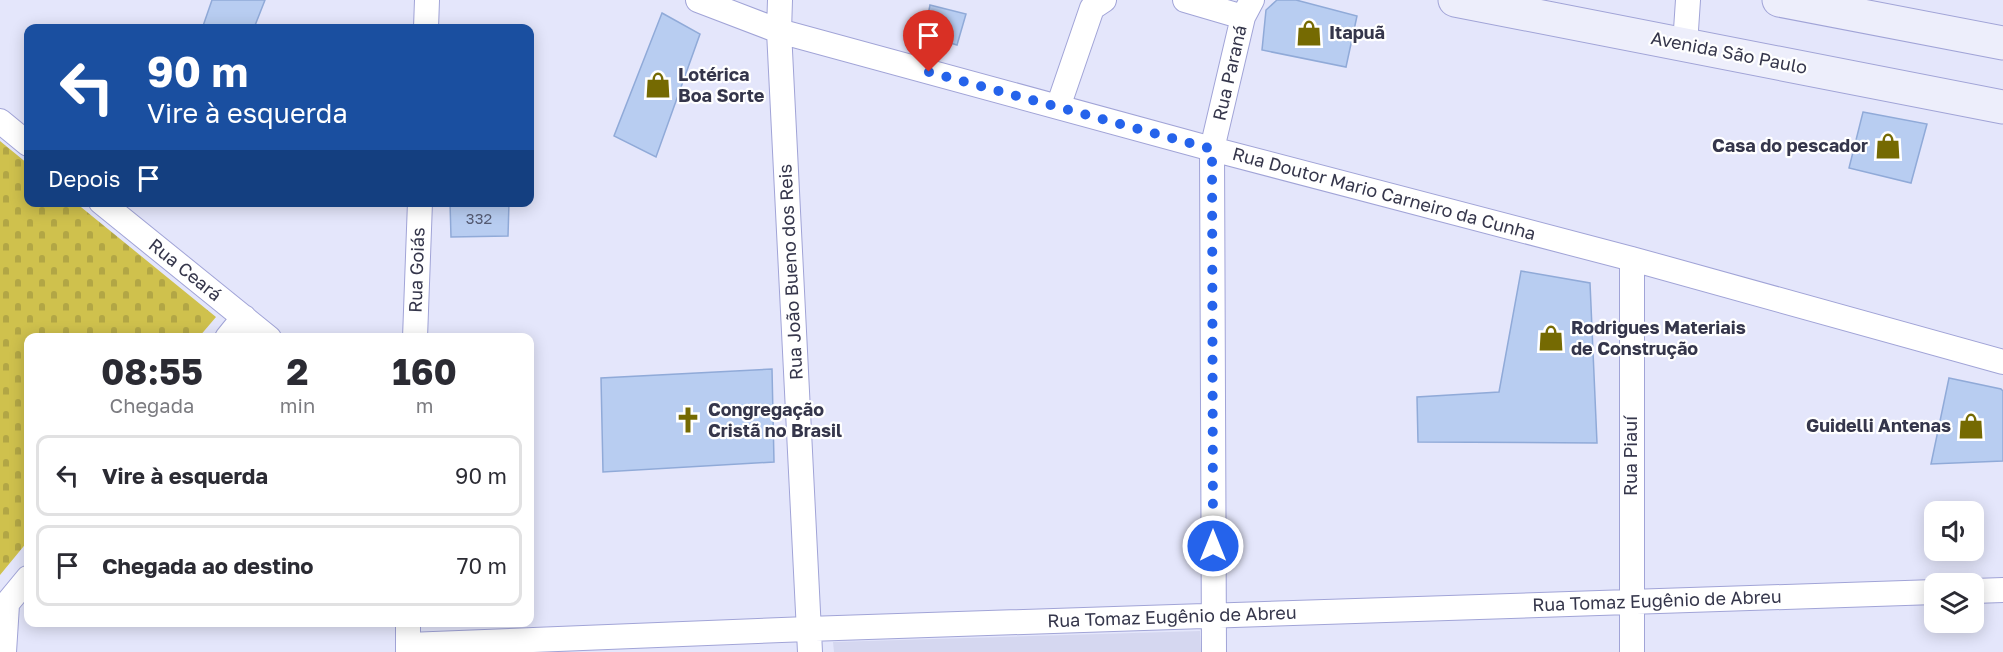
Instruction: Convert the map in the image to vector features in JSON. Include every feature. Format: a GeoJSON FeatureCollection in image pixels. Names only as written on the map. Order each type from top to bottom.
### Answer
{"type":"FeatureCollection","features":[{"type":"Feature","properties":{"kind":"main road","name":"Avenida São Paulo"},"geometry":{"type":"LineString","coordinates":[[1455,0],[2003,107]]}},
{"type":"Feature","properties":{"kind":"main road"},"geometry":{"type":"LineString","coordinates":[[1779,0],[2003,43]]}},
{"type":"Feature","properties":{"kind":"street"},"geometry":{"type":"LineString","coordinates":[[426,24],[427,0]]}},
{"type":"Feature","properties":{"kind":"street","name":"Rua Doutor Mario Carneiro da Cunha"},"geometry":{"type":"LineString","coordinates":[[698,0],[779,31],[1212,149],[1632,259],[2003,362]]}},
{"type":"Feature","properties":{"kind":"street","name":"Rua João Bueno dos Reis"},"geometry":{"type":"LineString","coordinates":[[780,0],[779,31],[809,640]]}},
{"type":"Feature","properties":{"kind":"street"},"geometry":{"type":"LineString","coordinates":[[1058,107],[1092,8],[1104,0]]}},
{"type":"Feature","properties":{"kind":"street"},"geometry":{"type":"LineString","coordinates":[[1185,0],[1248,9]]}},
{"type":"Feature","properties":{"kind":"street"},"geometry":{"type":"LineString","coordinates":[[1684,45],[1688,0]]}},
{"type":"Feature","properties":{"kind":"street","name":"Rua Paraná"},"geometry":{"type":"LineString","coordinates":[[1214,652],[1212,149],[1248,9]]}},
{"type":"Feature","properties":{"kind":"street"},"geometry":{"type":"LineString","coordinates":[[0,121],[24,141]]}},
{"type":"Feature","properties":{"kind":"street","name":"Rua Ceará"},"geometry":{"type":"LineString","coordinates":[[107,207],[263,333]]}},
{"type":"Feature","properties":{"kind":"street","name":"Rua Goiás"},"geometry":{"type":"LineString","coordinates":[[415,333],[420,207]]}},
{"type":"Feature","properties":{"kind":"street","name":"Rua Piauí"},"geometry":{"type":"LineString","coordinates":[[1632,259],[1632,652]]}},
{"type":"Feature","properties":{"kind":"street"},"geometry":{"type":"LineString","coordinates":[[231,333],[244,317]]}},
{"type":"Feature","properties":{"kind":"street"},"geometry":{"type":"LineString","coordinates":[[4,652],[3,608],[24,583]]}},
{"type":"Feature","properties":{"kind":"street"},"geometry":{"type":"LineString","coordinates":[[1984,591],[2003,590]]}},
{"type":"Feature","properties":{"kind":"street","name":"Rua Tomaz Eugênio de Abreu"},"geometry":{"type":"LineString","coordinates":[[408,640],[809,640],[1213,616],[1924,592]]}},
{"type":"Feature","properties":{"kind":"shaded area"},"geometry":{"type":"Polygon","coordinates":[[[1200,631],[1201,652],[834,652],[833,642],[1200,631]]]}},
{"type":"Feature","properties":{"kind":"green space"},"geometry":{"type":"Polygon","coordinates":[[[0,141],[24,161],[24,207],[81,207],[216,317],[202,333],[24,333],[24,546],[0,575],[0,141]]]}},
{"type":"Feature","properties":{"kind":"building"},"geometry":{"type":"Polygon","coordinates":[[[212,0],[265,0],[256,24],[204,24],[212,0]]]}},
{"type":"Feature","properties":{"kind":"building","name":"Itapuã"},"geometry":{"type":"Polygon","coordinates":[[[1277,0],[1296,0],[1357,16],[1346,67],[1262,50],[1266,10],[1277,0]]]}},
{"type":"Feature","properties":{"kind":"building"},"geometry":{"type":"Polygon","coordinates":[[[930,5],[966,14],[957,45],[924,35],[930,5]]]}},
{"type":"Feature","properties":{"kind":"building","name":"Lotérica Boa Sorte"},"geometry":{"type":"Polygon","coordinates":[[[662,13],[700,34],[656,157],[614,136],[662,13]]]}},
{"type":"Feature","properties":{"kind":"building","name":"Casa do pescador"},"geometry":{"type":"Polygon","coordinates":[[[1863,112],[1927,124],[1911,183],[1849,168],[1863,112]]]}},
{"type":"Feature","properties":{"kind":"building"},"geometry":{"type":"Polygon","coordinates":[[[450,207],[509,207],[508,236],[451,237],[450,207]]]}},
{"type":"Feature","properties":{"kind":"building","name":"Rodrigues Materiais de Construção"},"geometry":{"type":"Polygon","coordinates":[[[1521,271],[1590,283],[1597,443],[1418,442],[1417,397],[1499,392],[1521,271]]]}},
{"type":"Feature","properties":{"kind":"building","name":"Congregação Cristã no Brasil"},"geometry":{"type":"Polygon","coordinates":[[[772,369],[774,462],[603,472],[601,378],[772,369]]]}},
{"type":"Feature","properties":{"kind":"building","name":"Guidelli Antenas"},"geometry":{"type":"Polygon","coordinates":[[[1949,378],[2003,391],[2003,461],[1931,464],[1949,378]]]}},
{"type":"Feature","properties":{"kind":"place","name":"Itapuã"},"geometry":{"type":"Point","coordinates":[1309,33]}},
{"type":"Feature","properties":{"kind":"place","name":"Lotérica Boa Sorte"},"geometry":{"type":"Point","coordinates":[658,85]}},
{"type":"Feature","properties":{"kind":"place","name":"Casa do pescador"},"geometry":{"type":"Point","coordinates":[1888,146]}},
{"type":"Feature","properties":{"kind":"place","name":"Rodrigues Materiais de Construção"},"geometry":{"type":"Point","coordinates":[1551,338]}},
{"type":"Feature","properties":{"kind":"place","name":"Congregação Cristã no Brasil"},"geometry":{"type":"Point","coordinates":[688,420]}},
{"type":"Feature","properties":{"kind":"place","name":"Guidelli Antenas"},"geometry":{"type":"Point","coordinates":[1971,426]}},
{"type":"Feature","properties":{"kind":"route"},"geometry":{"type":"LineString","coordinates":[[929,72],[1212,149],[1213,546]]}}]}
